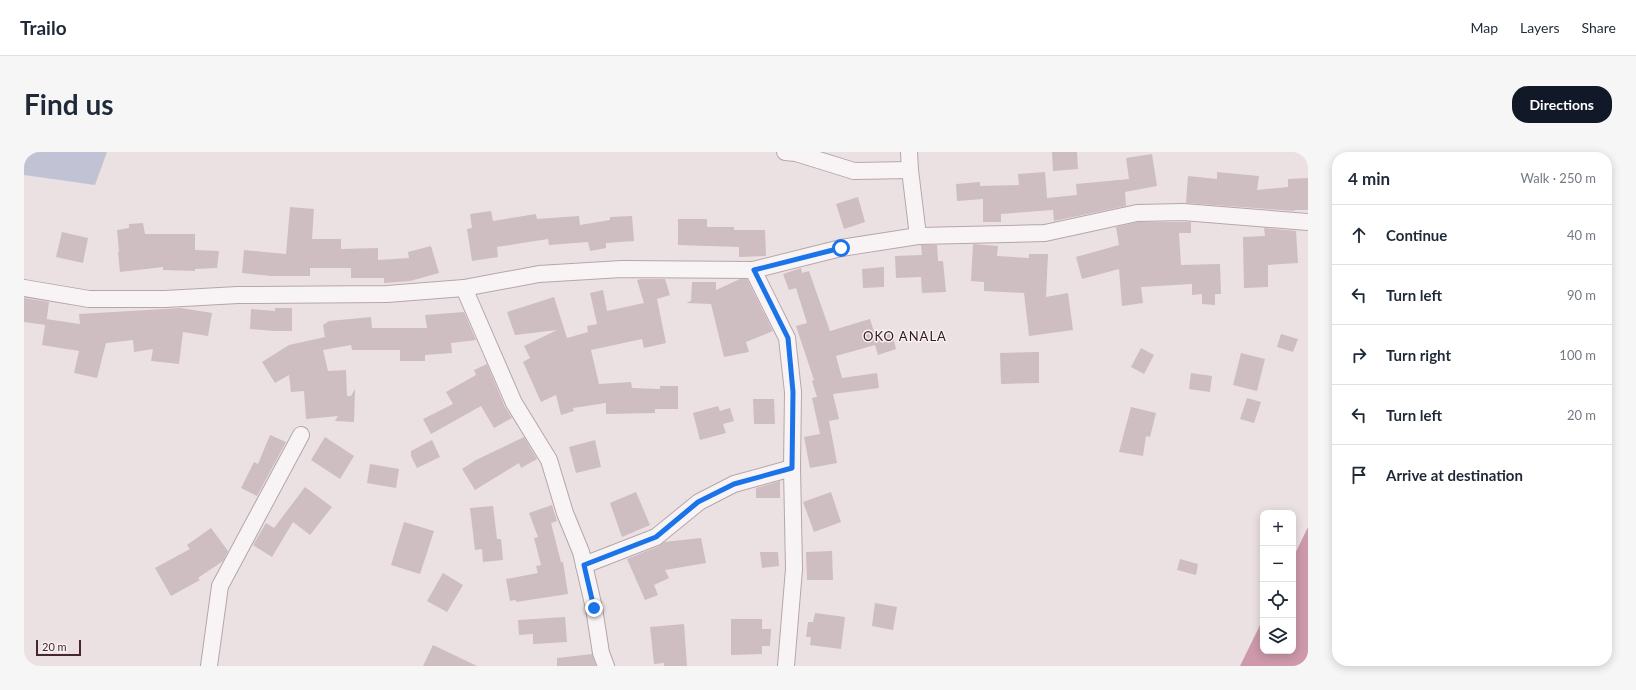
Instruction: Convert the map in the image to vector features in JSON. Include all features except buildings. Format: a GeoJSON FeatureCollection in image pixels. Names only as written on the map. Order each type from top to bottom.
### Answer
{"type":"FeatureCollection","features":[{"type":"Feature","properties":{"kind":"street"},"geometry":{"type":"LineString","coordinates":[[785,152],[796,153],[854,171],[910,170]]}},
{"type":"Feature","properties":{"kind":"street"},"geometry":{"type":"LineString","coordinates":[[909,152],[918,236]]}},
{"type":"Feature","properties":{"kind":"street"},"geometry":{"type":"LineString","coordinates":[[24,288],[89,299],[165,299],[238,295],[387,294],[464,288],[547,274],[622,269],[754,270],[841,248],[918,236],[1045,233],[1137,213],[1183,212],[1308,222]]}},
{"type":"Feature","properties":{"kind":"street"},"geometry":{"type":"LineString","coordinates":[[754,270],[788,338],[793,392],[792,468],[794,569],[786,666]]}},
{"type":"Feature","properties":{"kind":"street"},"geometry":{"type":"LineString","coordinates":[[464,288],[514,403],[549,460],[565,513],[581,552],[594,608],[601,653],[606,666]]}},
{"type":"Feature","properties":{"kind":"street"},"geometry":{"type":"LineString","coordinates":[[208,666],[220,586],[301,436]]}},
{"type":"Feature","properties":{"kind":"street"},"geometry":{"type":"LineString","coordinates":[[584,565],[656,537],[698,502],[734,484],[792,468]]}},
{"type":"Feature","properties":{"kind":"shaded area"},"geometry":{"type":"Polygon","coordinates":[[[24,152],[107,152],[95,185],[24,175],[24,152]]]}},
{"type":"Feature","properties":{"kind":"shaded area"},"geometry":{"type":"Polygon","coordinates":[[[1308,527],[1308,666],[1240,666],[1260,625],[1260,654],[1296,654],[1296,552],[1308,527]]]}},
{"type":"Feature","properties":{"kind":"district","name":"OKO ANALA"},"geometry":{"type":"Point","coordinates":[905,336]}},
{"type":"Feature","properties":{"kind":"route"},"geometry":{"type":"LineString","coordinates":[[594,608],[584,565],[656,537],[698,502],[734,484],[792,468],[793,392],[788,338],[754,270],[841,248]]}}]}
